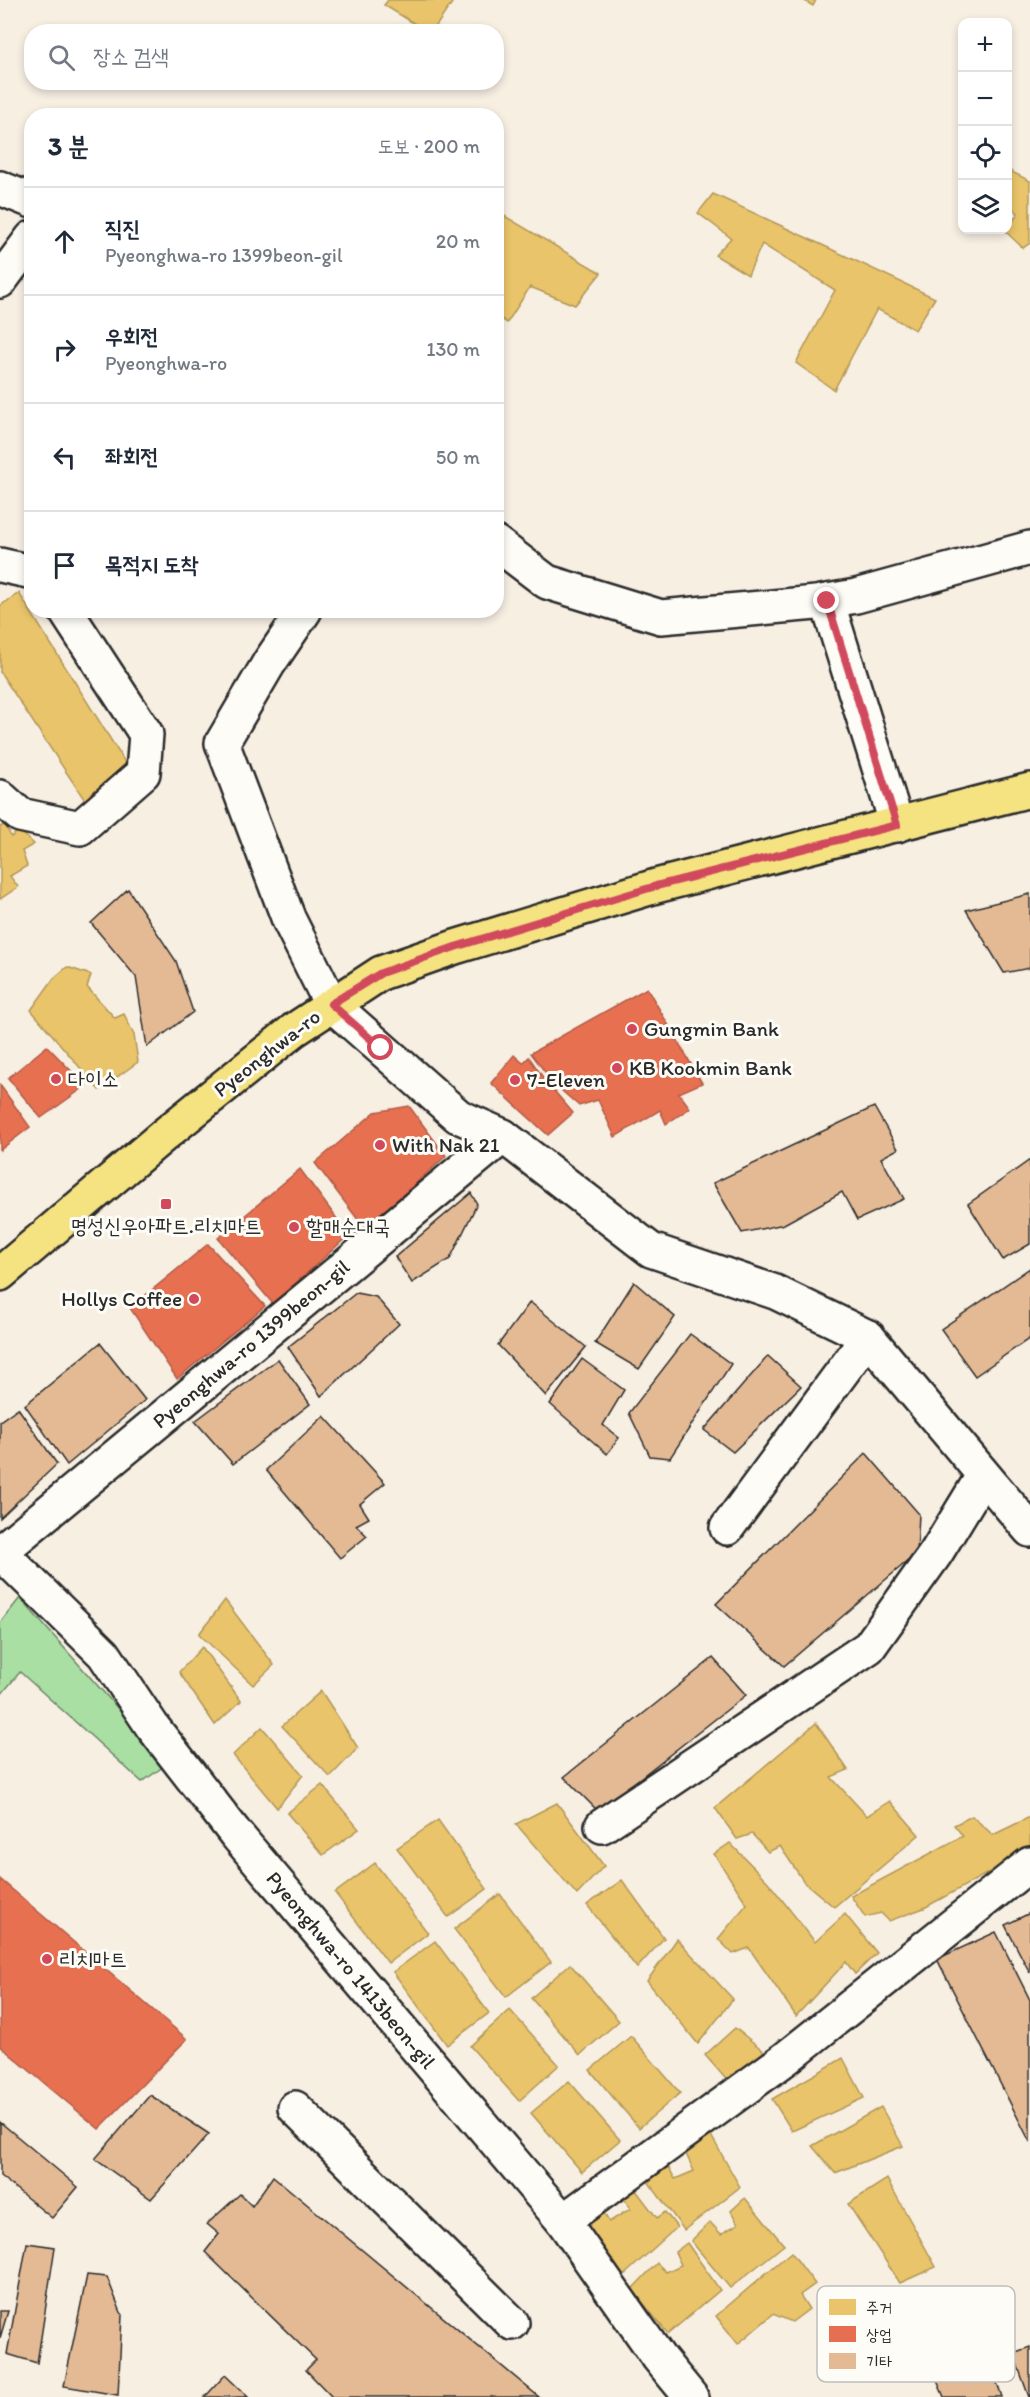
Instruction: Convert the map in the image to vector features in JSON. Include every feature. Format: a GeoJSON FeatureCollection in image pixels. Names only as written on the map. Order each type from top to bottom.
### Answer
{"type":"FeatureCollection","features":[{"type":"Feature","properties":{"kind":"main road","name":"Pyeonghwa-ro"},"geometry":{"type":"LineString","coordinates":[[0,1274],[257,1059],[331,1004],[381,973],[466,944],[656,886],[1030,790]]}},
{"type":"Feature","properties":{"kind":"street"},"geometry":{"type":"LineString","coordinates":[[0,188],[24,198]]}},
{"type":"Feature","properties":{"kind":"street"},"geometry":{"type":"LineString","coordinates":[[0,281],[24,249]]}},
{"type":"Feature","properties":{"kind":"street"},"geometry":{"type":"LineString","coordinates":[[504,549],[548,582],[661,616],[827,601],[856,596],[1030,548]]}},
{"type":"Feature","properties":{"kind":"street"},"geometry":{"type":"LineString","coordinates":[[0,565],[24,570]]}},
{"type":"Feature","properties":{"kind":"street"},"geometry":{"type":"LineString","coordinates":[[827,601],[897,825]]}},
{"type":"Feature","properties":{"kind":"street"},"geometry":{"type":"LineString","coordinates":[[0,796],[20,815],[80,828],[143,772],[146,734],[70,618]]}},
{"type":"Feature","properties":{"kind":"street"},"geometry":{"type":"LineString","coordinates":[[299,618],[222,743],[289,920],[331,1004],[458,1116],[503,1136],[651,1250],[775,1292],[868,1337],[1030,1530]]}},
{"type":"Feature","properties":{"kind":"street","name":"Pyeonghwa-ro 1399beon-gil"},"geometry":{"type":"LineString","coordinates":[[0,1552],[503,1136]]}},
{"type":"Feature","properties":{"kind":"street"},"geometry":{"type":"LineString","coordinates":[[727,1528],[868,1337]]}},
{"type":"Feature","properties":{"kind":"street"},"geometry":{"type":"LineString","coordinates":[[602,1826],[869,1647],[936,1553],[983,1476]]}},
{"type":"Feature","properties":{"kind":"street","name":"Pyeonghwa-ro 1413beon-gil"},"geometry":{"type":"LineString","coordinates":[[0,1552],[104,1654],[153,1726],[235,1833],[563,2221],[659,2358],[691,2397]]}},
{"type":"Feature","properties":{"kind":"street"},"geometry":{"type":"LineString","coordinates":[[563,2221],[785,2060],[1030,1864]]}},
{"type":"Feature","properties":{"kind":"street"},"geometry":{"type":"LineString","coordinates":[[295,2108],[512,2323]]}},
{"type":"Feature","properties":{"kind":"green space"},"geometry":{"type":"Polygon","coordinates":[[[20,1598],[167,1764],[142,1782],[20,1672],[0,1696],[0,1623],[20,1598]]]}},
{"type":"Feature","properties":{"kind":"building: 주거"},"geometry":{"type":"Polygon","coordinates":[[[388,0],[454,0],[438,24],[415,24],[384,5],[388,0]]]}},
{"type":"Feature","properties":{"kind":"building: 주거"},"geometry":{"type":"Polygon","coordinates":[[[803,0],[816,0],[813,6],[803,0]]]}},
{"type":"Feature","properties":{"kind":"building: 주거"},"geometry":{"type":"Polygon","coordinates":[[[1012,172],[1030,181],[1030,243],[1023,248],[1008,234],[1012,234],[1012,222],[1018,213],[1012,208],[1012,172]]]}},
{"type":"Feature","properties":{"kind":"building: 주거"},"geometry":{"type":"Polygon","coordinates":[[[713,194],[935,298],[915,330],[877,309],[834,390],[796,363],[835,290],[762,244],[748,275],[715,255],[731,238],[698,213],[713,194]]]}},
{"type":"Feature","properties":{"kind":"building: 주거"},"geometry":{"type":"Polygon","coordinates":[[[504,216],[601,273],[575,305],[530,287],[507,323],[504,321],[504,216]]]}},
{"type":"Feature","properties":{"kind":"building: 주거"},"geometry":{"type":"Polygon","coordinates":[[[19,593],[24,601],[24,618],[35,618],[128,767],[86,802],[0,672],[0,606],[19,593]]]}},
{"type":"Feature","properties":{"kind":"building: 주거"},"geometry":{"type":"Polygon","coordinates":[[[5,824],[11,837],[19,830],[34,844],[22,851],[27,866],[10,876],[18,887],[0,899],[0,827],[5,824]]]}},
{"type":"Feature","properties":{"kind":"building: 주거"},"geometry":{"type":"Polygon","coordinates":[[[67,967],[91,975],[87,987],[115,1018],[124,1014],[134,1035],[138,1062],[99,1090],[31,1010],[54,978],[67,967]]]}},
{"type":"Feature","properties":{"kind":"building: 주거"},"geometry":{"type":"Polygon","coordinates":[[[225,1600],[274,1665],[253,1685],[199,1634],[225,1600]]]}},
{"type":"Feature","properties":{"kind":"building: 주거"},"geometry":{"type":"Polygon","coordinates":[[[202,1647],[241,1701],[215,1725],[179,1672],[202,1647]]]}},
{"type":"Feature","properties":{"kind":"building: 주거"},"geometry":{"type":"Polygon","coordinates":[[[321,1691],[358,1748],[330,1777],[282,1726],[321,1691]]]}},
{"type":"Feature","properties":{"kind":"building: 주거"},"geometry":{"type":"Polygon","coordinates":[[[816,1723],[848,1770],[831,1777],[867,1816],[890,1801],[919,1835],[834,1907],[804,1882],[780,1846],[768,1852],[752,1834],[737,1839],[715,1808],[816,1723]]]}},
{"type":"Feature","properties":{"kind":"building: 주거"},"geometry":{"type":"Polygon","coordinates":[[[262,1727],[303,1775],[277,1808],[233,1755],[262,1727]]]}},
{"type":"Feature","properties":{"kind":"building: 주거"},"geometry":{"type":"Polygon","coordinates":[[[322,1785],[359,1829],[323,1855],[287,1813],[322,1785]]]}},
{"type":"Feature","properties":{"kind":"building: 주거"},"geometry":{"type":"Polygon","coordinates":[[[557,1803],[604,1866],[577,1895],[516,1824],[557,1803]]]}},
{"type":"Feature","properties":{"kind":"building: 주거"},"geometry":{"type":"Polygon","coordinates":[[[972,1816],[993,1835],[1030,1817],[1030,1850],[924,1908],[889,1921],[881,1913],[865,1917],[851,1896],[963,1836],[954,1825],[972,1816]]]}},
{"type":"Feature","properties":{"kind":"building: 주거"},"geometry":{"type":"Polygon","coordinates":[[[438,1820],[487,1889],[448,1917],[397,1848],[438,1820]]]}},
{"type":"Feature","properties":{"kind":"building: 주거"},"geometry":{"type":"Polygon","coordinates":[[[730,1843],[768,1882],[815,1942],[845,1914],[877,1953],[855,1974],[846,1962],[796,2016],[749,1948],[733,1954],[718,1939],[747,1904],[714,1854],[730,1843]]]}},
{"type":"Feature","properties":{"kind":"building: 주거"},"geometry":{"type":"Polygon","coordinates":[[[375,1863],[428,1933],[388,1963],[335,1893],[375,1863]]]}},
{"type":"Feature","properties":{"kind":"building: 주거"},"geometry":{"type":"Polygon","coordinates":[[[622,1880],[664,1938],[637,1968],[587,1905],[622,1880]]]}},
{"type":"Feature","properties":{"kind":"building: 주거"},"geometry":{"type":"Polygon","coordinates":[[[500,1894],[551,1962],[506,1997],[454,1929],[500,1894]]]}},
{"type":"Feature","properties":{"kind":"building: 주거"},"geometry":{"type":"Polygon","coordinates":[[[677,1939],[733,1999],[698,2044],[647,1981],[677,1939]]]}},
{"type":"Feature","properties":{"kind":"building: 주거"},"geometry":{"type":"Polygon","coordinates":[[[435,1941],[489,2013],[447,2045],[393,1972],[435,1941]]]}},
{"type":"Feature","properties":{"kind":"building: 주거"},"geometry":{"type":"Polygon","coordinates":[[[570,1964],[619,2021],[580,2055],[531,1998],[570,1964]]]}},
{"type":"Feature","properties":{"kind":"building: 주거"},"geometry":{"type":"Polygon","coordinates":[[[510,2010],[559,2065],[519,2101],[470,2046],[510,2010]]]}},
{"type":"Feature","properties":{"kind":"building: 주거"},"geometry":{"type":"Polygon","coordinates":[[[735,2028],[764,2051],[732,2086],[705,2055],[735,2028]]]}},
{"type":"Feature","properties":{"kind":"building: 주거"},"geometry":{"type":"Polygon","coordinates":[[[631,2036],[680,2093],[639,2128],[590,2070],[631,2036]]]}},
{"type":"Feature","properties":{"kind":"building: 주거"},"geometry":{"type":"Polygon","coordinates":[[[843,2058],[864,2098],[792,2131],[772,2099],[843,2058]]]}},
{"type":"Feature","properties":{"kind":"building: 주거"},"geometry":{"type":"Polygon","coordinates":[[[569,2081],[620,2140],[582,2172],[531,2113],[569,2081]]]}},
{"type":"Feature","properties":{"kind":"building: 주거"},"geometry":{"type":"Polygon","coordinates":[[[881,2107],[903,2146],[835,2173],[812,2146],[881,2107]]]}},
{"type":"Feature","properties":{"kind":"building: 주거"},"geometry":{"type":"Polygon","coordinates":[[[708,2130],[740,2187],[684,2230],[647,2180],[668,2166],[675,2179],[694,2171],[685,2152],[708,2130]]]}},
{"type":"Feature","properties":{"kind":"building: 주거"},"geometry":{"type":"Polygon","coordinates":[[[887,2179],[936,2267],[900,2283],[848,2204],[887,2179]]]}},
{"type":"Feature","properties":{"kind":"building: 주거"},"geometry":{"type":"Polygon","coordinates":[[[635,2189],[657,2218],[665,2212],[677,2227],[621,2278],[584,2228],[604,2213],[609,2222],[630,2209],[624,2198],[635,2189]]]}},
{"type":"Feature","properties":{"kind":"building: 주거"},"geometry":{"type":"Polygon","coordinates":[[[745,2198],[784,2245],[730,2288],[691,2241],[710,2222],[721,2234],[738,2224],[731,2211],[745,2198]]]}},
{"type":"Feature","properties":{"kind":"building: 주거"},"geometry":{"type":"Polygon","coordinates":[[[687,2243],[720,2290],[668,2334],[632,2289],[657,2263],[666,2272],[681,2265],[675,2252],[687,2243]]]}},
{"type":"Feature","properties":{"kind":"building: 주거"},"geometry":{"type":"Polygon","coordinates":[[[791,2252],[815,2284],[800,2295],[809,2309],[792,2322],[773,2314],[738,2344],[716,2316],[791,2252]]]}},
{"type":"Feature","properties":{"kind":"building: 상업","name":"KB Kookmin Bank"},"geometry":{"type":"Polygon","coordinates":[[[647,988],[702,1083],[679,1093],[690,1108],[666,1124],[660,1110],[615,1137],[598,1100],[579,1106],[553,1083],[531,1053],[647,988]]]}},
{"type":"Feature","properties":{"kind":"building: 상업"},"geometry":{"type":"Polygon","coordinates":[[[47,1046],[86,1086],[41,1118],[8,1078],[47,1046]]]}},
{"type":"Feature","properties":{"kind":"building: 상업"},"geometry":{"type":"Polygon","coordinates":[[[514,1055],[523,1063],[529,1057],[573,1113],[548,1135],[491,1083],[514,1055]]]}},
{"type":"Feature","properties":{"kind":"building: 상업"},"geometry":{"type":"Polygon","coordinates":[[[0,1085],[30,1127],[0,1150],[0,1085]]]}},
{"type":"Feature","properties":{"kind":"building: 상업"},"geometry":{"type":"Polygon","coordinates":[[[409,1106],[446,1156],[365,1229],[315,1163],[375,1112],[409,1106]]]}},
{"type":"Feature","properties":{"kind":"building: 상업"},"geometry":{"type":"Polygon","coordinates":[[[300,1169],[349,1235],[273,1304],[218,1238],[300,1169]]]}},
{"type":"Feature","properties":{"kind":"building: 상업"},"geometry":{"type":"Polygon","coordinates":[[[208,1244],[265,1306],[177,1379],[130,1308],[208,1244]]]}},
{"type":"Feature","properties":{"kind":"building: 상업","name":"리치마트"},"geometry":{"type":"Polygon","coordinates":[[[0,1879],[187,2039],[99,2129],[0,2046],[0,1879]]]}},
{"type":"Feature","properties":{"kind":"building: 기타"},"geometry":{"type":"Polygon","coordinates":[[[128,889],[176,961],[193,1012],[147,1047],[136,977],[91,923],[128,889]]]}},
{"type":"Feature","properties":{"kind":"building: 기타"},"geometry":{"type":"Polygon","coordinates":[[[1030,894],[1030,968],[1004,973],[966,910],[1030,894]]]}},
{"type":"Feature","properties":{"kind":"building: 기타"},"geometry":{"type":"Polygon","coordinates":[[[874,1107],[898,1149],[881,1158],[904,1199],[857,1220],[842,1192],[784,1224],[742,1233],[713,1183],[874,1107]]]}},
{"type":"Feature","properties":{"kind":"building: 기타"},"geometry":{"type":"Polygon","coordinates":[[[1030,1160],[1030,1244],[1003,1260],[968,1204],[1030,1160]]]}},
{"type":"Feature","properties":{"kind":"building: 기타"},"geometry":{"type":"Polygon","coordinates":[[[471,1193],[477,1204],[450,1259],[412,1283],[395,1257],[471,1193]]]}},
{"type":"Feature","properties":{"kind":"building: 기타"},"geometry":{"type":"Polygon","coordinates":[[[1030,1268],[1030,1338],[975,1376],[941,1329],[1030,1268]]]}},
{"type":"Feature","properties":{"kind":"building: 기타"},"geometry":{"type":"Polygon","coordinates":[[[634,1282],[675,1317],[639,1369],[595,1343],[634,1282]]]}},
{"type":"Feature","properties":{"kind":"building: 기타"},"geometry":{"type":"Polygon","coordinates":[[[356,1293],[376,1297],[399,1324],[321,1396],[288,1347],[356,1293]]]}},
{"type":"Feature","properties":{"kind":"building: 기타"},"geometry":{"type":"Polygon","coordinates":[[[530,1302],[586,1347],[546,1396],[498,1345],[530,1302]]]}},
{"type":"Feature","properties":{"kind":"building: 기타"},"geometry":{"type":"Polygon","coordinates":[[[690,1334],[731,1364],[670,1458],[650,1456],[629,1413],[690,1334]]]}},
{"type":"Feature","properties":{"kind":"building: 기타"},"geometry":{"type":"Polygon","coordinates":[[[100,1343],[145,1400],[67,1465],[25,1405],[100,1343]]]}},
{"type":"Feature","properties":{"kind":"building: 기타"},"geometry":{"type":"Polygon","coordinates":[[[768,1356],[801,1386],[733,1452],[704,1430],[768,1356]]]}},
{"type":"Feature","properties":{"kind":"building: 기타"},"geometry":{"type":"Polygon","coordinates":[[[278,1359],[310,1404],[233,1464],[195,1421],[278,1359]]]}},
{"type":"Feature","properties":{"kind":"building: 기타"},"geometry":{"type":"Polygon","coordinates":[[[582,1359],[624,1390],[603,1425],[619,1438],[607,1454],[550,1404],[582,1359]]]}},
{"type":"Feature","properties":{"kind":"building: 기타"},"geometry":{"type":"Polygon","coordinates":[[[18,1408],[57,1464],[0,1518],[0,1421],[18,1408]]]}},
{"type":"Feature","properties":{"kind":"building: 기타"},"geometry":{"type":"Polygon","coordinates":[[[324,1416],[385,1483],[360,1504],[369,1518],[356,1525],[367,1536],[340,1558],[266,1470],[324,1416]]]}},
{"type":"Feature","properties":{"kind":"building: 기타"},"geometry":{"type":"Polygon","coordinates":[[[866,1453],[919,1514],[917,1553],[784,1666],[716,1604],[866,1453]]]}},
{"type":"Feature","properties":{"kind":"building: 기타"},"geometry":{"type":"Polygon","coordinates":[[[713,1658],[746,1695],[598,1811],[564,1777],[713,1658]]]}},
{"type":"Feature","properties":{"kind":"building: 기타"},"geometry":{"type":"Polygon","coordinates":[[[1030,1913],[1030,1973],[1005,1925],[1030,1913]]]}},
{"type":"Feature","properties":{"kind":"building: 기타"},"geometry":{"type":"Polygon","coordinates":[[[996,1932],[1030,2000],[1030,2142],[937,1959],[996,1932]]]}},
{"type":"Feature","properties":{"kind":"building: 기타"},"geometry":{"type":"Polygon","coordinates":[[[150,2095],[209,2134],[151,2199],[95,2159],[150,2095]]]}},
{"type":"Feature","properties":{"kind":"building: 기타"},"geometry":{"type":"Polygon","coordinates":[[[0,2122],[78,2187],[52,2218],[0,2176],[0,2122]]]}},
{"type":"Feature","properties":{"kind":"building: 기타"},"geometry":{"type":"Polygon","coordinates":[[[273,2176],[539,2397],[332,2397],[306,2370],[316,2360],[205,2252],[219,2234],[207,2224],[240,2194],[252,2206],[273,2176]]]}},
{"type":"Feature","properties":{"kind":"building: 기타"},"geometry":{"type":"Polygon","coordinates":[[[27,2243],[55,2247],[37,2363],[7,2354],[27,2243]]]}},
{"type":"Feature","properties":{"kind":"building: 기타"},"geometry":{"type":"Polygon","coordinates":[[[87,2275],[107,2277],[122,2315],[118,2395],[64,2386],[87,2275]]]}},
{"type":"Feature","properties":{"kind":"building: 기타"},"geometry":{"type":"Polygon","coordinates":[[[0,2311],[8,2311],[0,2338],[0,2311]]]}},
{"type":"Feature","properties":{"kind":"building: 기타"},"geometry":{"type":"Polygon","coordinates":[[[1030,2347],[1030,2397],[1015,2358],[1015,2352],[1030,2347]]]}},
{"type":"Feature","properties":{"kind":"building: 기타"},"geometry":{"type":"Polygon","coordinates":[[[225,2375],[248,2397],[205,2397],[225,2375]]]}},
{"type":"Feature","properties":{"kind":"building: 기타"},"geometry":{"type":"Polygon","coordinates":[[[938,2382],[997,2382],[1002,2397],[944,2397],[938,2382]]]}},
{"type":"Feature","properties":{"kind":"place","name":"Gungmin Bank"},"geometry":{"type":"Point","coordinates":[632,1029]}},
{"type":"Feature","properties":{"kind":"place","name":"KB Kookmin Bank"},"geometry":{"type":"Point","coordinates":[617,1068]}},
{"type":"Feature","properties":{"kind":"place","name":"다이소"},"geometry":{"type":"Point","coordinates":[56,1079]}},
{"type":"Feature","properties":{"kind":"place","name":"7-Eleven"},"geometry":{"type":"Point","coordinates":[515,1080]}},
{"type":"Feature","properties":{"kind":"place","name":"With Nak 21"},"geometry":{"type":"Point","coordinates":[380,1145]}},
{"type":"Feature","properties":{"kind":"place","name":"명성신우아파트.리치마트"},"geometry":{"type":"Point","coordinates":[166,1204]}},
{"type":"Feature","properties":{"kind":"place","name":"할매순대국"},"geometry":{"type":"Point","coordinates":[294,1227]}},
{"type":"Feature","properties":{"kind":"place","name":"Hollys Coffee"},"geometry":{"type":"Point","coordinates":[194,1299]}},
{"type":"Feature","properties":{"kind":"place","name":"리치마트"},"geometry":{"type":"Point","coordinates":[47,1959]}},
{"type":"Feature","properties":{"kind":"route"},"geometry":{"type":"LineString","coordinates":[[381,1048],[331,1004],[381,973],[455,947],[656,886],[897,825],[827,601]]}}]}
